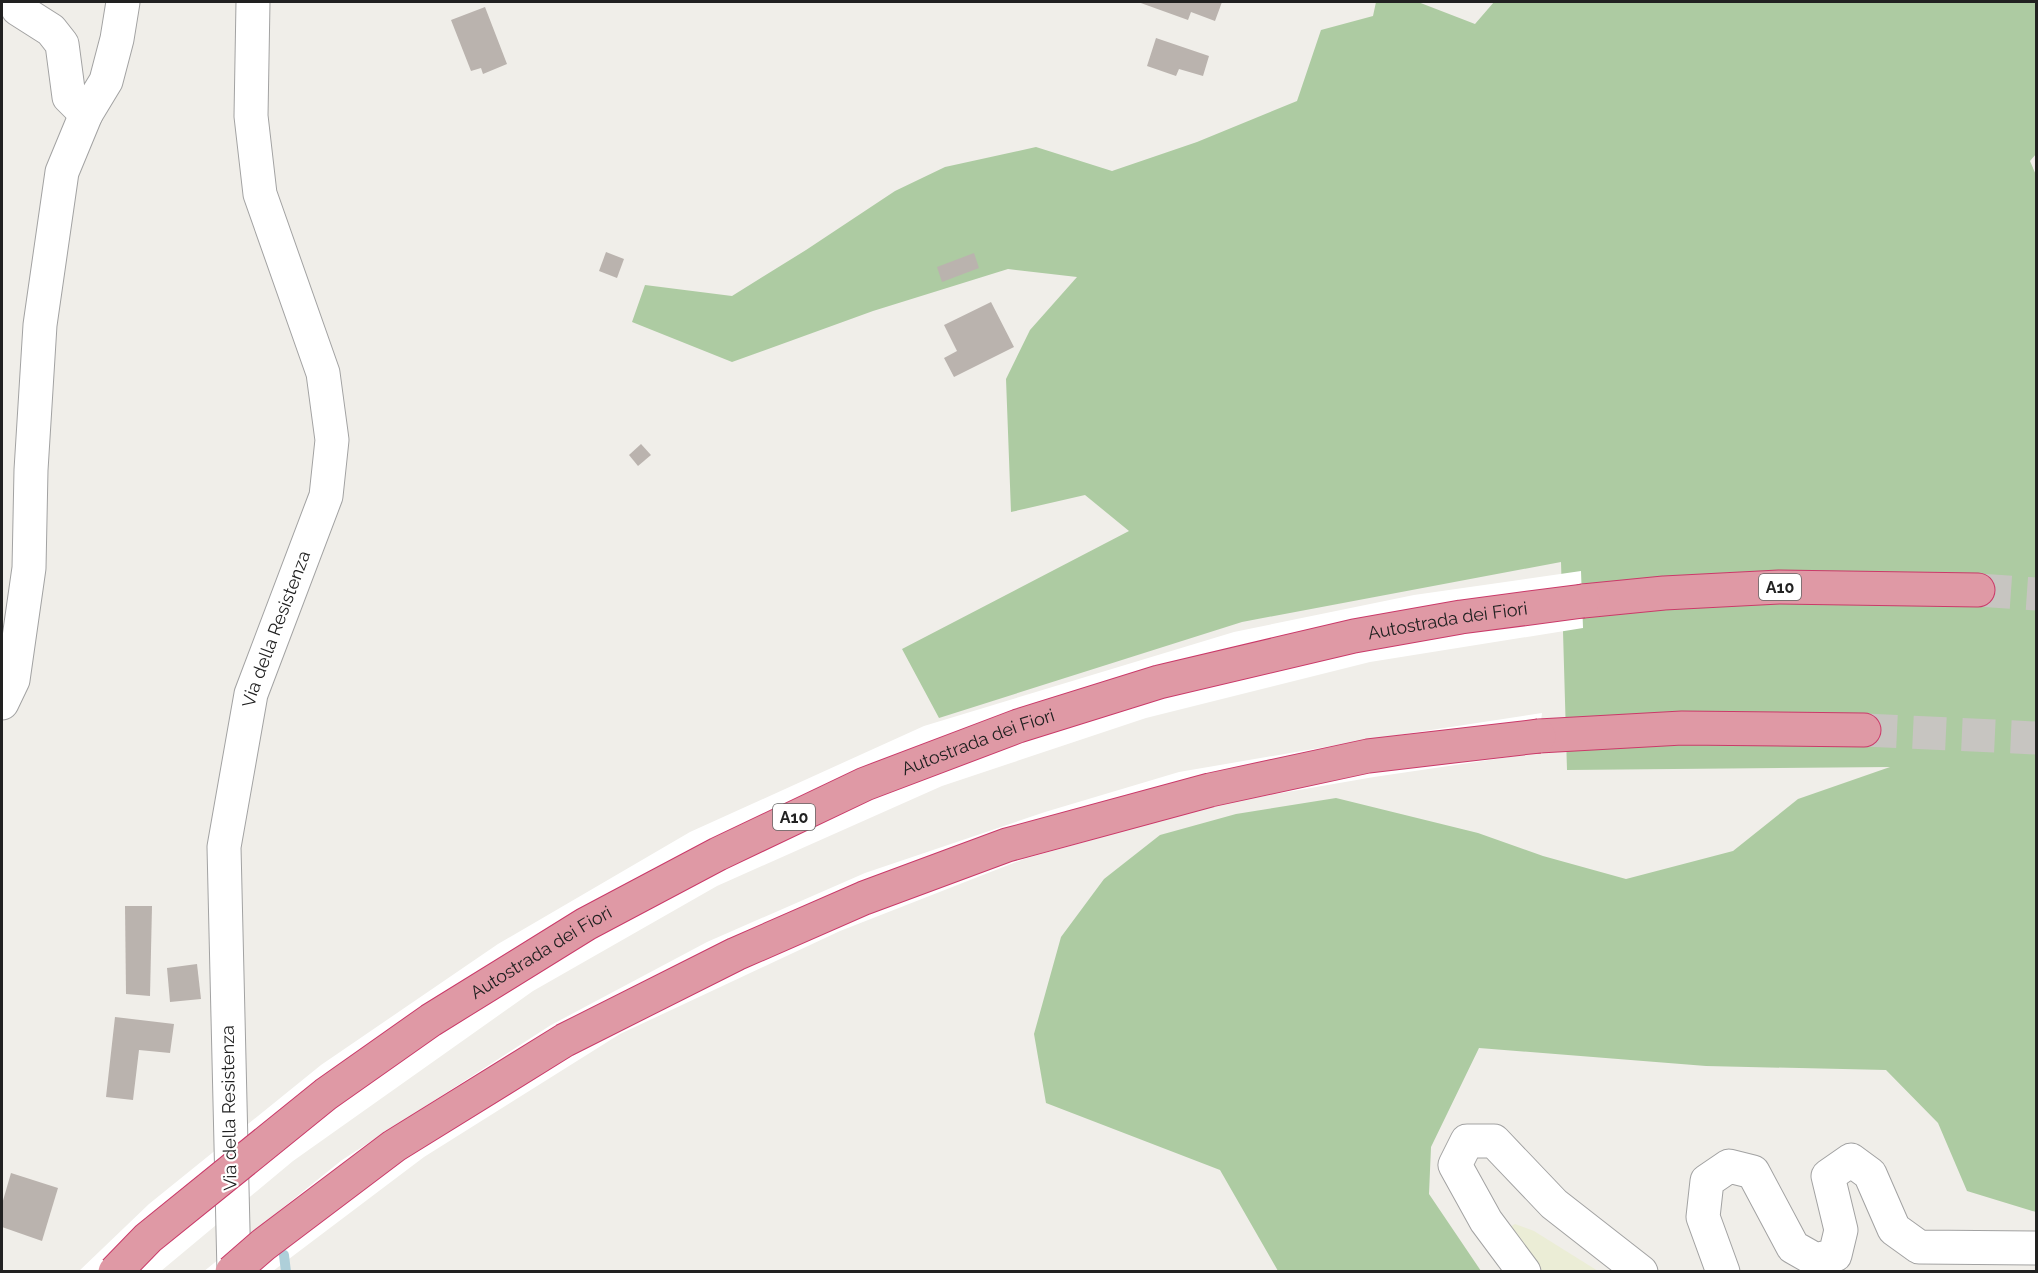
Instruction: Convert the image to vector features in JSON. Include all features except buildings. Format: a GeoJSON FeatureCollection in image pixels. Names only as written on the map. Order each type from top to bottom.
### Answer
{"type":"FeatureCollection","features":[{"type":"Feature","properties":{"kind":"highway","name":"Autostrada dei Fiori"},"geometry":{"type":"LineString","coordinates":[[115,1272],[148,1238],[326,1094],[431,1020],[586,924],[718,854],[865,784],[1018,726],[1159,682],[1354,636],[1461,617],[1664,593],[1779,587],[1978,590]]}},
{"type":"Feature","properties":{"kind":"highway"},"geometry":{"type":"LineString","coordinates":[[233,1272],[263,1245],[394,1146],[565,1040],[736,954],[864,898],[1007,845],[1210,790],[1368,756],[1539,736],[1682,728],[1864,730]]}},
{"type":"Feature","properties":{"kind":"street"},"geometry":{"type":"LineString","coordinates":[[18,2],[18,9],[51,30],[62,44],[69,97],[86,114]]}},
{"type":"Feature","properties":{"kind":"street"},"geometry":{"type":"LineString","coordinates":[[2,703],[13,680],[29,568],[31,470],[40,325],[62,172],[86,114],[106,81],[117,39],[123,2]]}},
{"type":"Feature","properties":{"kind":"street","name":"Via della Resistenza"},"geometry":{"type":"LineString","coordinates":[[233,1272],[224,847],[250,694],[326,496],[333,440],[324,373],[260,194],[251,116],[253,2]]}},
{"type":"Feature","properties":{"kind":"street"},"geometry":{"type":"LineString","coordinates":[[1524,1272],[1485,1221],[1455,1165],[1467,1141],[1494,1142],[1554,1204],[1641,1272]]}},
{"type":"Feature","properties":{"kind":"street"},"geometry":{"type":"LineString","coordinates":[[1723,1272],[1703,1217],[1707,1181],[1729,1166],[1753,1172],[1793,1247],[1816,1260],[1835,1255],[1841,1230],[1828,1176],[1851,1160],[1870,1174],[1894,1229],[1919,1247],[2037,1248]]}},
{"type":"Feature","properties":{"kind":"green space"},"geometry":{"type":"Polygon","coordinates":[[[1376,2],[1418,2],[1475,24],[1494,2],[2036,2],[2036,154],[2030,161],[2036,175],[2036,1212],[1967,1191],[1938,1123],[1886,1070],[1706,1066],[1479,1048],[1431,1147],[1429,1194],[1481,1271],[1278,1271],[1220,1170],[1046,1103],[1034,1034],[1061,937],[1104,879],[1160,835],[1236,814],[1336,798],[1478,833],[1543,856],[1626,879],[1733,851],[1798,799],[1890,767],[1567,770],[1561,562],[1242,622],[939,718],[902,649],[1129,531],[1085,495],[1011,512],[1006,379],[1030,330],[1077,277],[1008,269],[873,311],[732,362],[632,322],[645,285],[732,296],[895,191],[945,167],[1036,147],[1112,171],[1197,142],[1297,101],[1321,30],[1373,16],[1376,2]]]}},
{"type":"Feature","properties":{"kind":"green space"},"geometry":{"type":"Polygon","coordinates":[[[1515,1224],[1534,1231],[1598,1271],[1531,1271],[1499,1233],[1515,1224]]]}},
{"type":"Feature","properties":{"kind":"pier"},"geometry":{"type":"Polygon","coordinates":[[[1581,571],[1583,628],[1370,662],[1146,718],[942,786],[717,886],[533,991],[293,1161],[161,1271],[78,1272],[149,1204],[321,1065],[498,944],[690,832],[924,726],[1234,632],[1414,595],[1581,571]]]}},
{"type":"Feature","properties":{"kind":"pier"},"geometry":{"type":"Polygon","coordinates":[[[1542,713],[1539,736],[1530,754],[1374,777],[1219,804],[1024,859],[840,931],[620,1034],[424,1157],[273,1271],[203,1272],[342,1160],[551,1025],[707,942],[865,873],[1045,812],[1179,772],[1542,713]]]}},
{"type":"Feature","properties":{"kind":"waterway"},"geometry":{"type":"LineString","coordinates":[[284,1255],[286,1272]]}},
{"type":"Feature","properties":{"kind":"tunnel"},"geometry":{"type":"LineString","coordinates":[[1978,590],[2036,594]]}},
{"type":"Feature","properties":{"kind":"tunnel"},"geometry":{"type":"LineString","coordinates":[[1864,730],[2036,738]]}}]}
